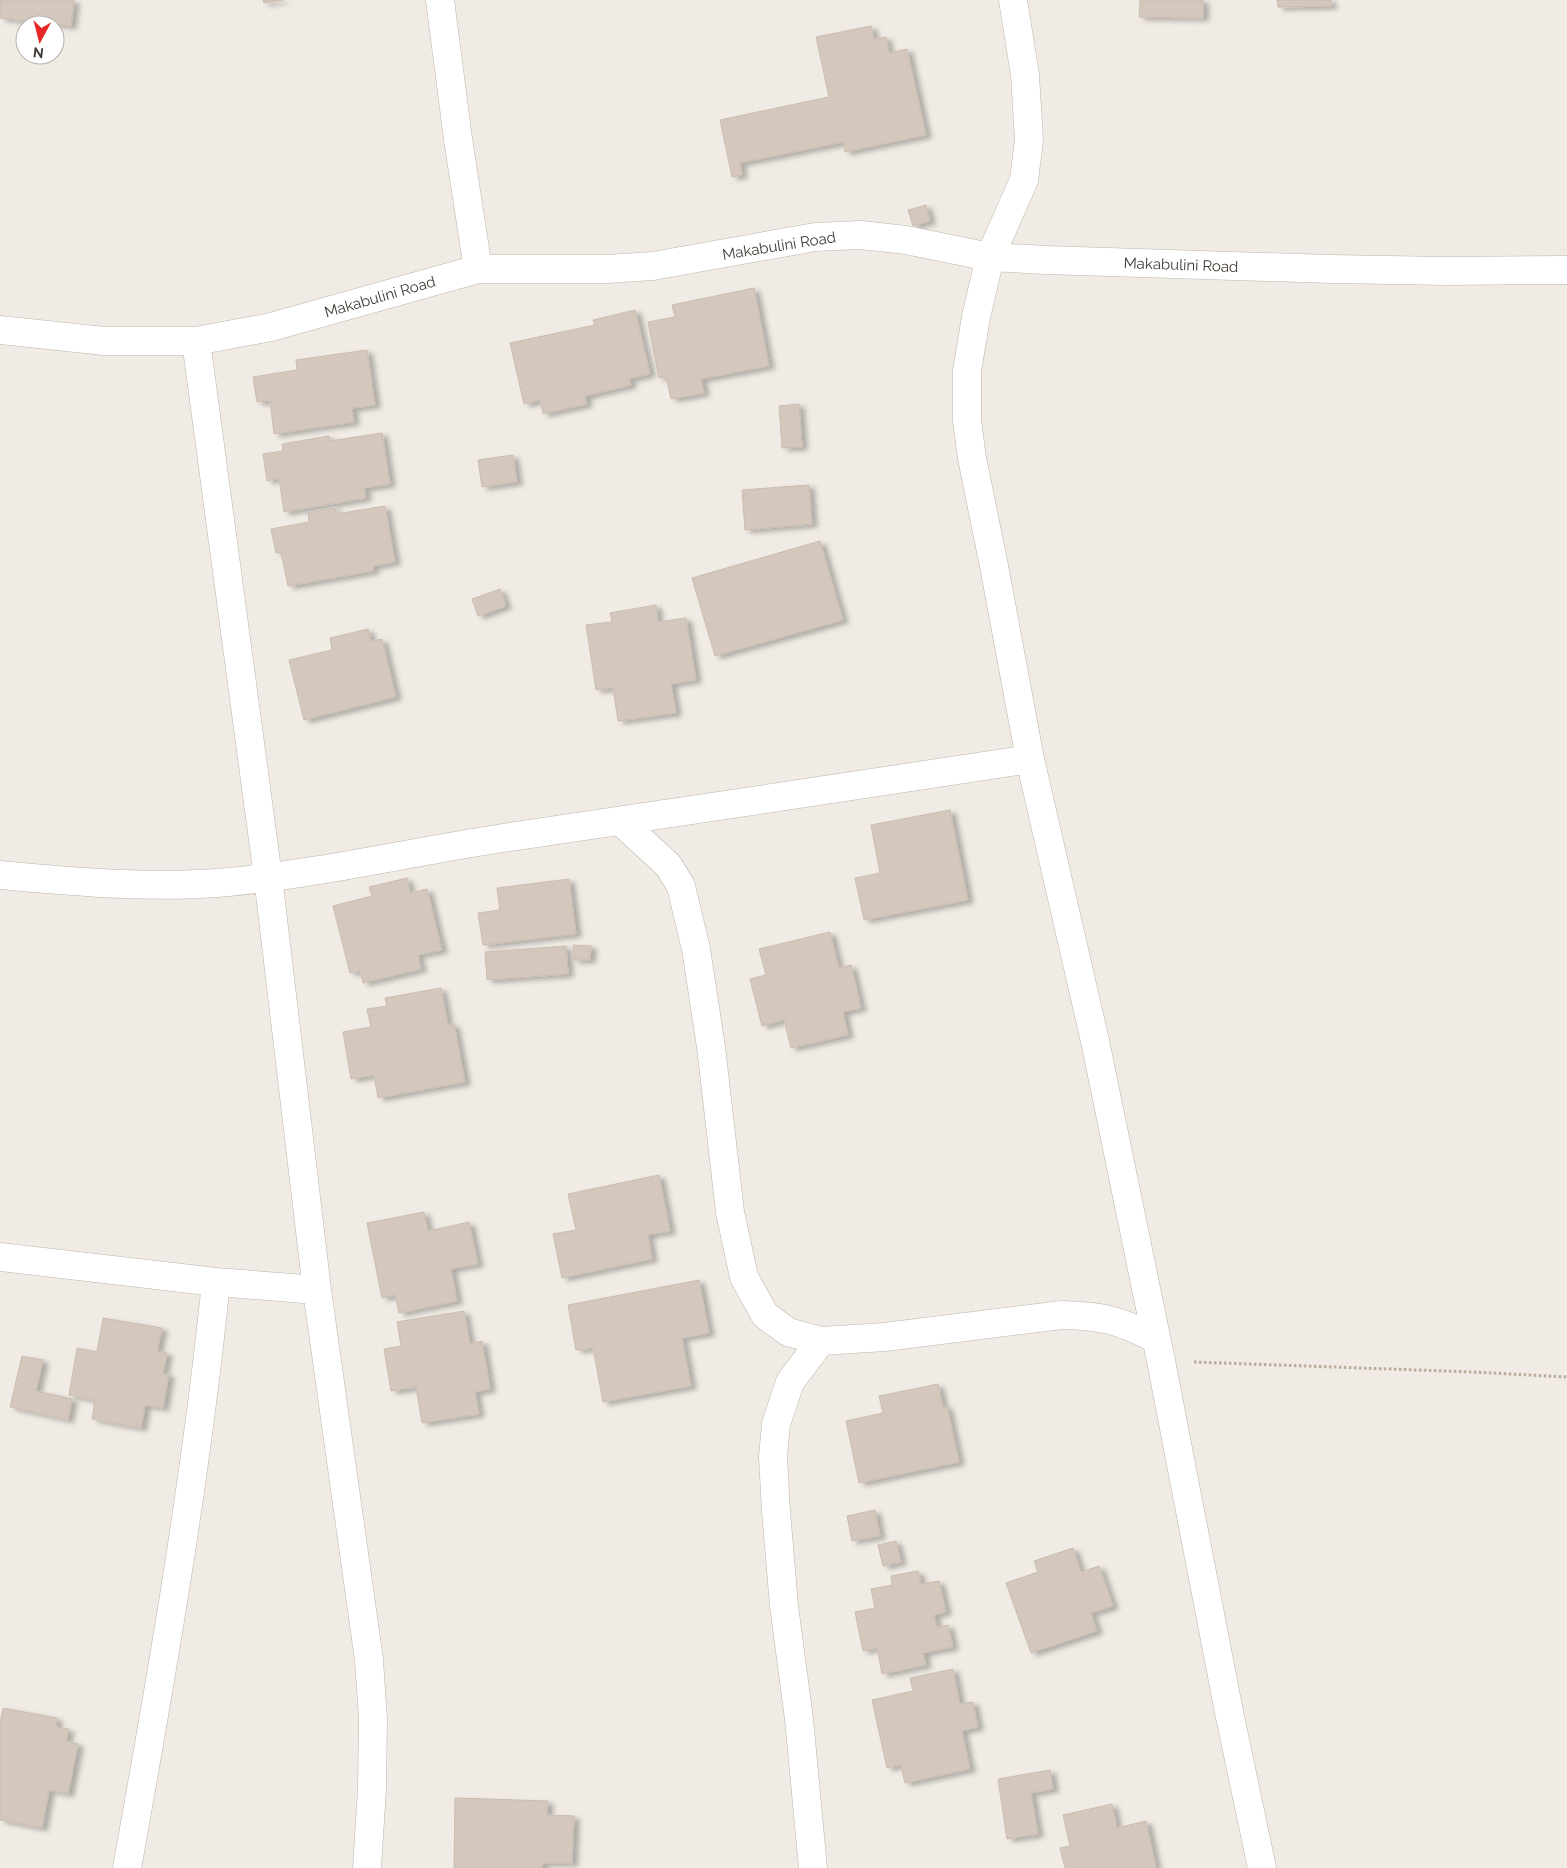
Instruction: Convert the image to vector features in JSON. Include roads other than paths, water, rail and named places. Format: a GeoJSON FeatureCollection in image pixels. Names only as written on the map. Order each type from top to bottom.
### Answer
{"type":"FeatureCollection","features":[{"type":"Feature","properties":{"kind":"street"},"geometry":{"type":"LineString","coordinates":[[440,0],[458,139],[478,269]]}},
{"type":"Feature","properties":{"kind":"street"},"geometry":{"type":"LineString","coordinates":[[1013,0],[1026,75],[1029,140],[1024,180],[990,257],[976,317],[967,371],[967,420],[972,458],[1030,759],[1095,1041],[1262,1868]]}},
{"type":"Feature","properties":{"kind":"street","name":"Makabulini Road"},"geometry":{"type":"LineString","coordinates":[[0,330],[104,341],[196,341],[271,327],[478,269],[607,269],[653,266],[696,260],[815,237],[861,235],[906,240],[990,257],[1340,270],[1567,270]]}},
{"type":"Feature","properties":{"kind":"street"},"geometry":{"type":"LineString","coordinates":[[196,341],[268,877],[318,1290],[369,1660],[373,1719],[367,1868]]}},
{"type":"Feature","properties":{"kind":"street"},"geometry":{"type":"LineString","coordinates":[[0,875],[71,882],[163,884],[227,882],[1030,759]]}},
{"type":"Feature","properties":{"kind":"street"},"geometry":{"type":"LineString","coordinates":[[620,821],[668,864],[681,886],[696,949],[711,1047],[730,1212],[744,1278],[765,1315],[788,1332],[821,1340],[885,1337],[1062,1315],[1088,1315],[1128,1325],[1158,1350]]}},
{"type":"Feature","properties":{"kind":"street"},"geometry":{"type":"LineString","coordinates":[[0,1257],[216,1282],[318,1290]]}},
{"type":"Feature","properties":{"kind":"street"},"geometry":{"type":"LineString","coordinates":[[127,1868],[170,1628],[208,1362],[216,1282]]}},
{"type":"Feature","properties":{"kind":"street"},"geometry":{"type":"LineString","coordinates":[[813,1868],[799,1718],[784,1606],[773,1457],[776,1424],[790,1382],[821,1340]]}}]}
